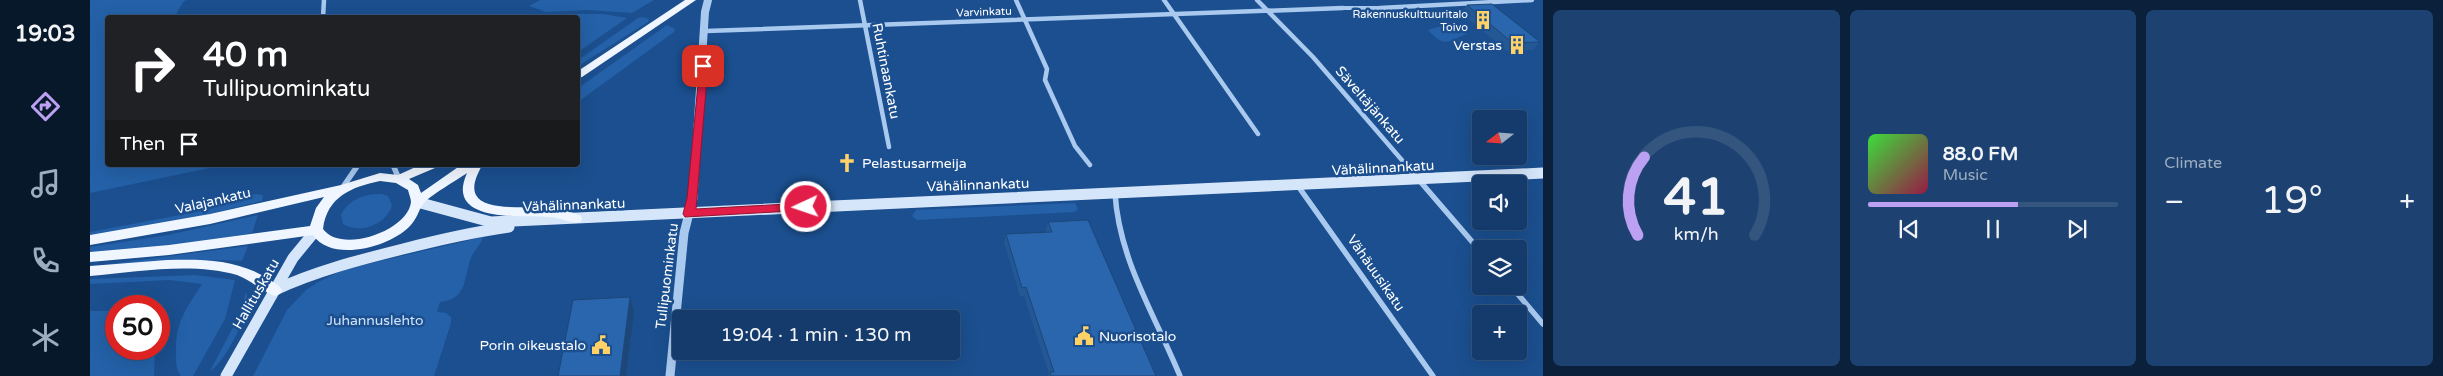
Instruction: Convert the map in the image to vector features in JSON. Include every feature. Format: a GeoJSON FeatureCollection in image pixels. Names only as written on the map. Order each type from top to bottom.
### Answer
{"type":"FeatureCollection","features":[{"type":"Feature","properties":{"kind":"main road"},"geometry":{"type":"LineString","coordinates":[[580,74],[691,0]]}},
{"type":"Feature","properties":{"kind":"main road"},"geometry":{"type":"LineString","coordinates":[[580,78],[591,68]]}},
{"type":"Feature","properties":{"kind":"main road"},"geometry":{"type":"LineString","coordinates":[[399,179],[414,188],[417,202],[414,212],[396,230],[372,242],[344,246],[332,244],[324,240],[316,230],[316,218],[321,209],[342,188],[369,179],[399,179],[426,167]]}},
{"type":"Feature","properties":{"kind":"main road"},"geometry":{"type":"LineString","coordinates":[[417,202],[466,167]]}},
{"type":"Feature","properties":{"kind":"main road"},"geometry":{"type":"LineString","coordinates":[[475,167],[467,187],[468,194],[482,206],[506,213],[552,212],[576,218]]}},
{"type":"Feature","properties":{"kind":"main road","name":"Vähälinnankatu"},"geometry":{"type":"LineString","coordinates":[[417,202],[491,222],[689,214],[1195,188],[1298,186],[1543,173]]}},
{"type":"Feature","properties":{"kind":"main road","name":"Valajankatu"},"geometry":{"type":"LineString","coordinates":[[90,240],[210,219],[342,188]]}},
{"type":"Feature","properties":{"kind":"main road"},"geometry":{"type":"LineString","coordinates":[[90,271],[194,265],[220,266],[242,271],[275,290],[304,276],[334,267],[470,232],[511,227],[549,226],[576,218]]}},
{"type":"Feature","properties":{"kind":"main road"},"geometry":{"type":"LineString","coordinates":[[90,257],[169,250],[316,230]]}},
{"type":"Feature","properties":{"kind":"main road","name":"Hallituskatu"},"geometry":{"type":"LineString","coordinates":[[226,376],[304,242],[316,230]]}},
{"type":"Feature","properties":{"kind":"street"},"geometry":{"type":"LineString","coordinates":[[322,15],[324,0]]}},
{"type":"Feature","properties":{"kind":"street","name":"Tullipuominkatu"},"geometry":{"type":"LineString","coordinates":[[670,376],[684,233],[692,198],[708,0]]}},
{"type":"Feature","properties":{"kind":"street","name":"Ruhtinaankatu"},"geometry":{"type":"LineString","coordinates":[[860,0],[889,147]]}},
{"type":"Feature","properties":{"kind":"street"},"geometry":{"type":"LineString","coordinates":[[1016,0],[1047,69],[1045,80],[1074,146],[1090,165]]}},
{"type":"Feature","properties":{"kind":"street"},"geometry":{"type":"LineString","coordinates":[[1164,0],[1258,134]]}},
{"type":"Feature","properties":{"kind":"street","name":"Säveltäjänkatu"},"geometry":{"type":"LineString","coordinates":[[1257,0],[1313,57],[1472,242]]}},
{"type":"Feature","properties":{"kind":"street","name":"Varvinkatu"},"geometry":{"type":"LineString","coordinates":[[706,31],[1267,10],[1380,8],[1532,0]]}},
{"type":"Feature","properties":{"kind":"street"},"geometry":{"type":"LineString","coordinates":[[1487,1],[1499,10]]}},
{"type":"Feature","properties":{"kind":"street"},"geometry":{"type":"LineString","coordinates":[[342,188],[357,167]]}},
{"type":"Feature","properties":{"kind":"street"},"geometry":{"type":"LineString","coordinates":[[394,167],[399,179]]}},
{"type":"Feature","properties":{"kind":"street","name":"Vähäuusikatu"},"geometry":{"type":"LineString","coordinates":[[1298,186],[1433,376]]}},
{"type":"Feature","properties":{"kind":"street"},"geometry":{"type":"LineString","coordinates":[[1115,193],[1118,225],[1126,255],[1180,376]]}},
{"type":"Feature","properties":{"kind":"street"},"geometry":{"type":"LineString","coordinates":[[1519,295],[1543,324]]}},
{"type":"Feature","properties":{"kind":"green space"},"geometry":{"type":"Polygon","coordinates":[[[90,0],[188,0],[184,1],[175,15],[105,15],[105,167],[214,167],[90,193],[90,0]]]}},
{"type":"Feature","properties":{"kind":"green space"},"geometry":{"type":"Polygon","coordinates":[[[540,0],[654,0],[632,13],[587,10],[546,12],[529,6],[540,0]]]}},
{"type":"Feature","properties":{"kind":"green space"},"geometry":{"type":"Polygon","coordinates":[[[603,14],[627,18],[580,51],[580,15],[559,15],[603,14]]]}},
{"type":"Feature","properties":{"kind":"green space"},"geometry":{"type":"Polygon","coordinates":[[[638,18],[649,19],[648,22],[580,65],[580,59],[638,18]]]}},
{"type":"Feature","properties":{"kind":"green space"},"geometry":{"type":"Polygon","coordinates":[[[667,25],[675,29],[674,32],[580,101],[580,87],[667,25]]]}},
{"type":"Feature","properties":{"kind":"green space"},"geometry":{"type":"Polygon","coordinates":[[[1444,25],[1455,25],[1466,29],[1466,34],[1446,42],[1438,39],[1428,30],[1444,25]]]}},
{"type":"Feature","properties":{"kind":"green space"},"geometry":{"type":"Polygon","coordinates":[[[255,194],[263,195],[262,201],[193,218],[90,235],[90,232],[196,212],[255,194]]]}},
{"type":"Feature","properties":{"kind":"green space"},"geometry":{"type":"Polygon","coordinates":[[[382,194],[388,196],[392,205],[385,218],[365,228],[350,227],[343,224],[341,214],[349,204],[364,196],[382,194]]]}},
{"type":"Feature","properties":{"kind":"green space"},"geometry":{"type":"Polygon","coordinates":[[[1075,203],[1078,209],[1075,212],[917,220],[912,216],[916,210],[1075,203]]]}},
{"type":"Feature","properties":{"kind":"green space"},"geometry":{"type":"Polygon","coordinates":[[[258,215],[252,233],[205,242],[90,252],[90,247],[168,235],[258,215]]]}},
{"type":"Feature","properties":{"kind":"green space","name":"Juhannuslehto"},"geometry":{"type":"Polygon","coordinates":[[[483,237],[471,258],[460,292],[456,297],[440,302],[437,312],[446,313],[451,317],[451,323],[434,376],[253,376],[287,310],[306,290],[318,282],[346,269],[483,237]]]}},
{"type":"Feature","properties":{"kind":"green space"},"geometry":{"type":"Polygon","coordinates":[[[248,246],[242,261],[109,264],[248,246]]]}},
{"type":"Feature","properties":{"kind":"green space"},"geometry":{"type":"Polygon","coordinates":[[[195,275],[235,280],[225,319],[193,376],[181,376],[179,373],[176,363],[176,343],[177,333],[186,309],[202,284],[169,280],[90,284],[90,279],[195,275]]]}},
{"type":"Feature","properties":{"kind":"green space"},"geometry":{"type":"Polygon","coordinates":[[[246,292],[248,304],[238,330],[221,360],[210,371],[240,314],[246,292]]]}},
{"type":"Feature","properties":{"kind":"green space"},"geometry":{"type":"Polygon","coordinates":[[[90,311],[105,311],[105,360],[155,360],[154,376],[90,376],[90,311]]]}},
{"type":"Feature","properties":{"kind":"building"},"geometry":{"type":"Polygon","coordinates":[[[1492,4],[1540,42],[1513,43],[1467,5],[1492,4]]]}},
{"type":"Feature","properties":{"kind":"building","name":"Nuorisotalo"},"geometry":{"type":"Polygon","coordinates":[[[1088,220],[1156,376],[1051,376],[1050,372],[1054,372],[1026,287],[1022,288],[1006,234],[1052,232],[1048,222],[1088,220]]]}},
{"type":"Feature","properties":{"kind":"building","name":"Porin oikeustalo"},"geometry":{"type":"Polygon","coordinates":[[[630,297],[620,376],[558,376],[573,300],[630,297]]]}},
{"type":"Feature","properties":{"kind":"place","name":"Rakennuskulttuuritalo Toivo"},"geometry":{"type":"Point","coordinates":[1483,20]}},
{"type":"Feature","properties":{"kind":"place","name":"Verstas"},"geometry":{"type":"Point","coordinates":[1517,45]}},
{"type":"Feature","properties":{"kind":"place","name":"Pelastusarmeija"},"geometry":{"type":"Point","coordinates":[847,163]}},
{"type":"Feature","properties":{"kind":"place","name":"Nuorisotalo"},"geometry":{"type":"Point","coordinates":[1084,336]}},
{"type":"Feature","properties":{"kind":"place","name":"Porin oikeustalo"},"geometry":{"type":"Point","coordinates":[601,345]}},
{"type":"Feature","properties":{"kind":"route"},"geometry":{"type":"LineString","coordinates":[[703,66],[689,214],[806,207]]}}]}
